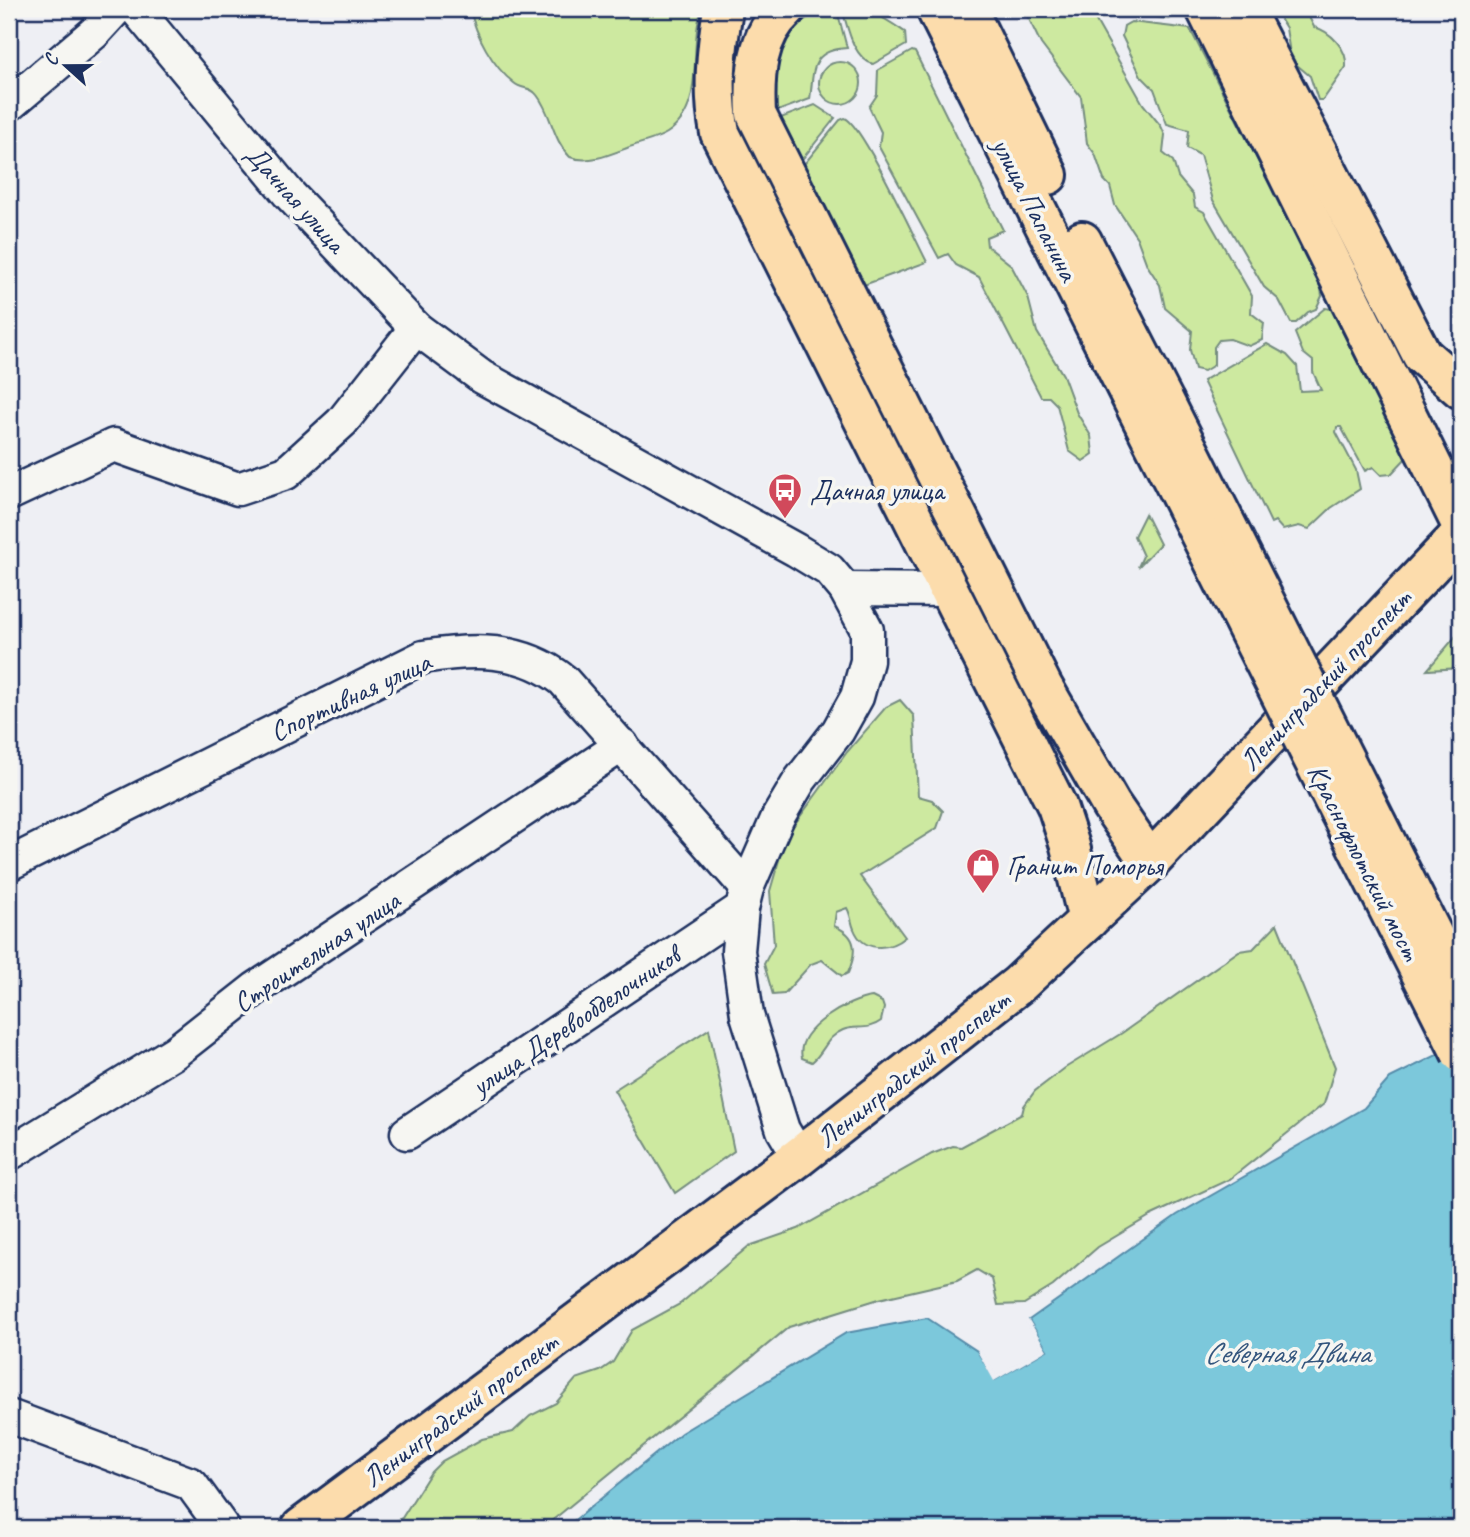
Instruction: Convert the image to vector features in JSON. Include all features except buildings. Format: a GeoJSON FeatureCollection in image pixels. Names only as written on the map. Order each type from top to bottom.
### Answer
{"type":"FeatureCollection","features":[{"type":"Feature","properties":{"kind":"main road"},"geometry":{"type":"LineString","coordinates":[[723,9],[714,69],[714,102],[720,134],[1056,806],[1070,846],[1088,920]]}},
{"type":"Feature","properties":{"kind":"main road"},"geometry":{"type":"LineString","coordinates":[[786,9],[776,18],[756,64],[756,114],[1043,687],[1111,805],[1150,862]]}},
{"type":"Feature","properties":{"kind":"main road"},"geometry":{"type":"LineString","coordinates":[[918,9],[977,61]]}},
{"type":"Feature","properties":{"kind":"main road","name":"улица Папанина"},"geometry":{"type":"LineString","coordinates":[[936,9],[977,61],[1151,405]]}},
{"type":"Feature","properties":{"kind":"main road","name":"улица Папанина"},"geometry":{"type":"LineString","coordinates":[[967,9],[977,61]]}},
{"type":"Feature","properties":{"kind":"main road"},"geometry":{"type":"LineString","coordinates":[[977,61],[980,9]]}},
{"type":"Feature","properties":{"kind":"main road"},"geometry":{"type":"LineString","coordinates":[[1206,9],[1461,524]]}},
{"type":"Feature","properties":{"kind":"main road"},"geometry":{"type":"LineString","coordinates":[[1244,9],[1422,355],[1461,389]]}},
{"type":"Feature","properties":{"kind":"main road","name":"Краснофлотский мост"},"geometry":{"type":"LineString","coordinates":[[1151,405],[1461,991]]}},
{"type":"Feature","properties":{"kind":"main road","name":"Краснофлотский мост"},"geometry":{"type":"LineString","coordinates":[[1151,405],[1461,1053]]}},
{"type":"Feature","properties":{"kind":"main road","name":"Ленинградский проспект"},"geometry":{"type":"LineString","coordinates":[[301,1528],[799,1157],[1008,993],[1150,862],[1461,534]]}},
{"type":"Feature","properties":{"kind":"street"},"geometry":{"type":"LineString","coordinates":[[9,105],[94,33],[116,9]]}},
{"type":"Feature","properties":{"kind":"street","name":"Дачная улица"},"geometry":{"type":"LineString","coordinates":[[136,9],[288,193],[416,328],[481,377],[796,550],[829,570],[845,589],[867,630],[867,661],[857,697],[838,731],[800,780],[778,817],[745,898],[738,951],[745,1005],[773,1103],[783,1129],[799,1157]]}},
{"type":"Feature","properties":{"kind":"street"},"geometry":{"type":"LineString","coordinates":[[9,494],[114,445],[238,489],[286,473],[342,422],[416,328]]}},
{"type":"Feature","properties":{"kind":"street"},"geometry":{"type":"LineString","coordinates":[[845,589],[949,590]]}},
{"type":"Feature","properties":{"kind":"street","name":"Спортивная улица"},"geometry":{"type":"LineString","coordinates":[[9,864],[423,657],[478,653],[530,659],[563,680],[622,745],[745,898]]}},
{"type":"Feature","properties":{"kind":"street","name":"Строительная улица"},"geometry":{"type":"LineString","coordinates":[[9,1154],[175,1052],[255,989],[622,745]]}},
{"type":"Feature","properties":{"kind":"street","name":"улица Деревообделочников"},"geometry":{"type":"LineString","coordinates":[[407,1133],[745,898]]}},
{"type":"Feature","properties":{"kind":"street"},"geometry":{"type":"LineString","coordinates":[[9,1415],[191,1484],[223,1528]]}},
{"type":"Feature","properties":{"kind":"green space"},"geometry":{"type":"Polygon","coordinates":[[[470,9],[702,9],[688,108],[680,122],[658,138],[598,158],[584,160],[570,157],[559,142],[537,95],[532,90],[514,83],[492,59],[476,29],[470,9]]]}},
{"type":"Feature","properties":{"kind":"green space"},"geometry":{"type":"Polygon","coordinates":[[[842,9],[860,9],[883,18],[905,32],[906,45],[873,64],[866,61],[852,41],[842,9]]]}},
{"type":"Feature","properties":{"kind":"green space"},"geometry":{"type":"Polygon","coordinates":[[[1024,9],[1086,9],[1091,12],[1143,104],[1161,126],[1165,135],[1163,153],[1173,161],[1178,177],[1193,195],[1195,207],[1204,212],[1252,296],[1251,313],[1264,323],[1262,340],[1249,346],[1230,339],[1219,340],[1214,347],[1214,365],[1204,371],[1195,369],[1190,350],[1192,331],[1165,308],[1160,285],[1147,265],[1137,238],[1115,205],[1110,186],[1104,180],[1095,154],[1087,143],[1081,97],[1041,44],[1024,9]]]}},
{"type":"Feature","properties":{"kind":"green space"},"geometry":{"type":"Polygon","coordinates":[[[1106,9],[1178,9],[1180,14],[1169,19],[1106,9]]]}},
{"type":"Feature","properties":{"kind":"green space"},"geometry":{"type":"Polygon","coordinates":[[[1274,9],[1305,9],[1314,27],[1332,37],[1341,47],[1346,67],[1323,100],[1318,100],[1310,76],[1291,60],[1286,28],[1274,9]]]}},
{"type":"Feature","properties":{"kind":"green space"},"geometry":{"type":"Polygon","coordinates":[[[828,10],[838,14],[847,48],[826,53],[820,58],[813,72],[810,99],[775,112],[767,68],[775,48],[781,39],[799,24],[828,10]]]}},
{"type":"Feature","properties":{"kind":"green space"},"geometry":{"type":"Polygon","coordinates":[[[1131,22],[1190,29],[1320,281],[1322,296],[1316,309],[1308,312],[1296,323],[1291,323],[1279,300],[1264,287],[1213,200],[1200,155],[1187,148],[1189,130],[1167,124],[1154,89],[1141,76],[1122,36],[1124,26],[1131,22]]]}},
{"type":"Feature","properties":{"kind":"green space"},"geometry":{"type":"Polygon","coordinates":[[[912,51],[915,52],[1003,230],[986,237],[987,246],[1011,265],[1028,297],[1037,332],[1063,375],[1077,413],[1091,436],[1093,454],[1083,461],[1069,451],[1057,405],[1049,397],[1041,397],[979,277],[956,265],[948,254],[939,258],[879,147],[881,132],[869,107],[877,95],[878,70],[912,51]]]}},
{"type":"Feature","properties":{"kind":"green space"},"geometry":{"type":"Polygon","coordinates":[[[840,62],[855,68],[861,83],[855,98],[840,104],[825,98],[819,83],[825,68],[840,62]]]}},
{"type":"Feature","properties":{"kind":"green space"},"geometry":{"type":"Polygon","coordinates":[[[815,105],[835,118],[800,162],[778,119],[815,105]]]}},
{"type":"Feature","properties":{"kind":"green space"},"geometry":{"type":"Polygon","coordinates":[[[845,118],[853,125],[875,160],[927,262],[861,286],[802,171],[805,163],[840,120],[845,118]]]}},
{"type":"Feature","properties":{"kind":"green space"},"geometry":{"type":"Polygon","coordinates":[[[1325,308],[1331,309],[1406,458],[1391,474],[1381,475],[1373,467],[1365,471],[1341,427],[1337,427],[1336,432],[1356,470],[1360,489],[1331,508],[1309,529],[1299,526],[1283,530],[1275,521],[1271,523],[1203,381],[1267,344],[1287,355],[1297,366],[1300,391],[1321,390],[1313,372],[1313,361],[1303,353],[1295,333],[1325,308]]]}},
{"type":"Feature","properties":{"kind":"green space"},"geometry":{"type":"Polygon","coordinates":[[[1145,514],[1160,544],[1138,567],[1143,556],[1134,536],[1145,514]]]}},
{"type":"Feature","properties":{"kind":"green space"},"geometry":{"type":"Polygon","coordinates":[[[1461,630],[1461,668],[1427,670],[1461,630]]]}},
{"type":"Feature","properties":{"kind":"green space"},"geometry":{"type":"Polygon","coordinates":[[[900,700],[914,716],[918,796],[932,800],[943,811],[937,828],[860,876],[905,937],[884,947],[870,945],[858,937],[847,908],[836,912],[834,926],[848,934],[853,945],[853,958],[848,973],[842,976],[822,960],[811,964],[784,994],[773,995],[764,964],[774,945],[770,891],[786,836],[847,752],[886,707],[900,700]]]}},
{"type":"Feature","properties":{"kind":"green space"},"geometry":{"type":"Polygon","coordinates":[[[1277,924],[1335,1067],[1324,1104],[1230,1179],[1150,1216],[1098,1247],[1053,1286],[1024,1304],[998,1305],[992,1279],[977,1270],[957,1281],[879,1299],[789,1327],[543,1528],[383,1528],[402,1518],[431,1472],[442,1461],[482,1439],[513,1432],[530,1416],[556,1403],[576,1379],[600,1371],[613,1362],[632,1330],[680,1304],[749,1246],[798,1229],[932,1154],[953,1146],[961,1147],[1022,1114],[1024,1106],[1035,1091],[1065,1068],[1122,1033],[1239,951],[1253,949],[1277,924]]]}},
{"type":"Feature","properties":{"kind":"green space"},"geometry":{"type":"Polygon","coordinates":[[[872,997],[882,1002],[884,1008],[881,1021],[871,1026],[843,1030],[829,1040],[812,1062],[802,1058],[802,1047],[807,1037],[825,1018],[850,1004],[872,997]]]}},
{"type":"Feature","properties":{"kind":"green space"},"geometry":{"type":"Polygon","coordinates":[[[709,1029],[734,1151],[675,1193],[614,1090],[709,1029]]]}},
{"type":"Feature","properties":{"kind":"water","name":"Северная Двина"},"geometry":{"type":"Polygon","coordinates":[[[1461,1043],[1461,1528],[565,1528],[681,1433],[846,1333],[927,1318],[977,1351],[995,1380],[1047,1350],[1029,1320],[1177,1215],[1364,1108],[1390,1078],[1461,1043]]]}},
{"type":"Feature","properties":{"kind":"pier"},"geometry":{"type":"Polygon","coordinates":[[[1029,1320],[1047,1350],[994,1381],[977,1351],[980,1349],[996,1376],[1043,1349],[1026,1322],[1029,1320]]]}},
{"type":"Feature","properties":{"kind":"place","name":"Дачная улица"},"geometry":{"type":"Point","coordinates":[785,520]}},
{"type":"Feature","properties":{"kind":"place","name":"Гранит Поморья"},"geometry":{"type":"Point","coordinates":[983,895]}}]}
